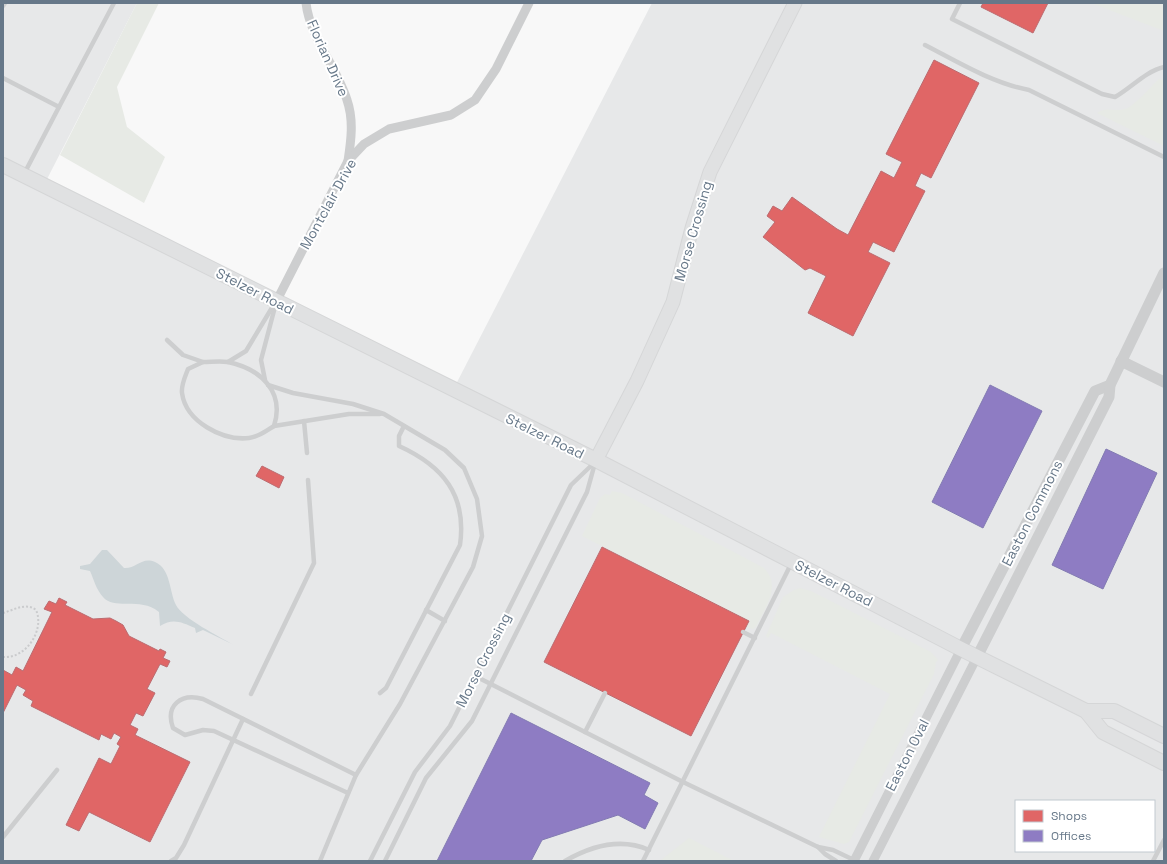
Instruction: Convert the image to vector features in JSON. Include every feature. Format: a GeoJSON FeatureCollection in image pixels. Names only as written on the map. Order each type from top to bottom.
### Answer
{"type":"FeatureCollection","features":[{"type":"Feature","properties":{"kind":"main road","name":"Morse Crossing"},"geometry":{"type":"LineString","coordinates":[[596,460],[637,381],[673,302],[692,228],[710,172],[794,3]]}},
{"type":"Feature","properties":{"kind":"main road","name":"Stelzer Road"},"geometry":{"type":"LineString","coordinates":[[3,165],[596,460],[961,649],[1086,711],[1103,732],[1164,763]]}},
{"type":"Feature","properties":{"kind":"main road","name":"Stelzer Road"},"geometry":{"type":"LineString","coordinates":[[1086,711],[1114,711],[1164,736]]}},
{"type":"Feature","properties":{"kind":"street","name":"Florian Drive"},"geometry":{"type":"LineString","coordinates":[[306,3],[315,32],[348,100],[352,132],[348,162]]}},
{"type":"Feature","properties":{"kind":"street","name":"Montclair Drive"},"geometry":{"type":"LineString","coordinates":[[276,302],[348,162],[364,144],[389,129],[451,115],[475,100],[496,69],[529,3]]}},
{"type":"Feature","properties":{"kind":"street","name":"Easton Commons"},"geometry":{"type":"LineString","coordinates":[[977,657],[1109,397],[1110,385],[1164,273]]}},
{"type":"Feature","properties":{"kind":"street"},"geometry":{"type":"LineString","coordinates":[[1121,361],[1164,382]]}},
{"type":"Feature","properties":{"kind":"street","name":"Easton Commons"},"geometry":{"type":"LineString","coordinates":[[961,649],[1095,391],[1110,385]]}},
{"type":"Feature","properties":{"kind":"street","name":"Easton Oval"},"geometry":{"type":"LineString","coordinates":[[855,861],[961,649]]}},
{"type":"Feature","properties":{"kind":"street","name":"Easton Oval"},"geometry":{"type":"LineString","coordinates":[[874,861],[977,657]]}},
{"type":"Feature","properties":{"kind":"lane"},"geometry":{"type":"LineString","coordinates":[[24,175],[114,3]]}},
{"type":"Feature","properties":{"kind":"lane"},"geometry":{"type":"LineString","coordinates":[[960,3],[952,19],[1102,94],[1115,96],[1127,90],[1156,69],[1164,67]]}},
{"type":"Feature","properties":{"kind":"lane"},"geometry":{"type":"LineString","coordinates":[[924,45],[1003,83],[1029,90],[1164,157]]}},
{"type":"Feature","properties":{"kind":"lane"},"geometry":{"type":"LineString","coordinates":[[3,78],[59,107]]}},
{"type":"Feature","properties":{"kind":"lane"},"geometry":{"type":"LineString","coordinates":[[228,362],[246,351],[276,302]]}},
{"type":"Feature","properties":{"kind":"lane"},"geometry":{"type":"LineString","coordinates":[[274,426],[277,408],[275,395],[265,380],[261,360],[276,302]]}},
{"type":"Feature","properties":{"kind":"lane"},"geometry":{"type":"LineString","coordinates":[[167,340],[183,355],[203,362],[228,362],[247,369],[265,380]]}},
{"type":"Feature","properties":{"kind":"lane"},"geometry":{"type":"LineString","coordinates":[[203,362],[188,369],[182,384],[182,394],[186,405],[201,422],[211,430],[225,436],[249,438],[260,435],[274,426],[349,414],[384,414]]}},
{"type":"Feature","properties":{"kind":"lane"},"geometry":{"type":"LineString","coordinates":[[268,385],[293,393],[353,404],[384,414],[445,450],[464,468],[477,499],[482,536],[473,567],[445,620],[400,704],[356,774],[320,861]]}},
{"type":"Feature","properties":{"kind":"lane"},"geometry":{"type":"LineString","coordinates":[[304,421],[307,453]]}},
{"type":"Feature","properties":{"kind":"lane"},"geometry":{"type":"LineString","coordinates":[[380,693],[386,688],[460,545],[461,514],[457,498],[448,482],[437,469],[399,446],[399,436],[404,426]]}},
{"type":"Feature","properties":{"kind":"lane","name":"Morse Crossing"},"geometry":{"type":"LineString","coordinates":[[370,861],[415,772],[450,726],[571,485],[596,460]]}},
{"type":"Feature","properties":{"kind":"lane","name":"Morse Crossing"},"geometry":{"type":"LineString","coordinates":[[385,861],[426,778],[472,721],[587,492],[596,460]]}},
{"type":"Feature","properties":{"kind":"lane"},"geometry":{"type":"LineString","coordinates":[[250,694],[314,563],[308,480]]}},
{"type":"Feature","properties":{"kind":"lane"},"geometry":{"type":"LineString","coordinates":[[643,861],[792,562]]}},
{"type":"Feature","properties":{"kind":"lane"},"geometry":{"type":"LineString","coordinates":[[426,610],[445,620]]}},
{"type":"Feature","properties":{"kind":"lane"},"geometry":{"type":"LineString","coordinates":[[743,632],[754,638]]}},
{"type":"Feature","properties":{"kind":"lane"},"geometry":{"type":"LineString","coordinates":[[475,676],[683,782],[818,847],[833,850],[855,861]]}},
{"type":"Feature","properties":{"kind":"lane"},"geometry":{"type":"LineString","coordinates":[[585,732],[605,693]]}},
{"type":"Feature","properties":{"kind":"lane"},"geometry":{"type":"LineString","coordinates":[[348,793],[214,731],[203,730],[184,735],[173,728],[170,719],[171,711],[176,703],[183,698],[193,696],[356,774]]}},
{"type":"Feature","properties":{"kind":"lane"},"geometry":{"type":"LineString","coordinates":[[171,861],[176,858],[182,849],[243,719]]}},
{"type":"Feature","properties":{"kind":"lane"},"geometry":{"type":"LineString","coordinates":[[3,837],[57,770]]}},
{"type":"Feature","properties":{"kind":"lane"},"geometry":{"type":"LineString","coordinates":[[1154,861],[1164,840]]}},
{"type":"Feature","properties":{"kind":"lane"},"geometry":{"type":"LineString","coordinates":[[565,861],[582,851],[604,845],[625,843],[649,850]]}},
{"type":"Feature","properties":{"kind":"lane"},"geometry":{"type":"LineString","coordinates":[[818,847],[824,854],[836,861]]}},
{"type":"Feature","properties":{"kind":"path"},"geometry":{"type":"LineString","coordinates":[[3,613],[20,607],[32,606],[36,610],[39,621],[35,636],[22,652],[15,656],[3,656]]}},
{"type":"Feature","properties":{"kind":"shaded area"},"geometry":{"type":"Polygon","coordinates":[[[3,3],[137,3],[44,185],[453,390],[652,3],[1164,3],[1164,861],[3,861],[3,3]]]}},
{"type":"Feature","properties":{"kind":"shaded area"},"geometry":{"type":"Polygon","coordinates":[[[137,3],[159,3],[117,87],[127,127],[165,157],[144,203],[60,155],[137,3]]]}},
{"type":"Feature","properties":{"kind":"shaded area"},"geometry":{"type":"Polygon","coordinates":[[[1091,3],[1164,3],[1164,31],[1091,3]]]}},
{"type":"Feature","properties":{"kind":"shaded area"},"geometry":{"type":"Polygon","coordinates":[[[1159,79],[1164,80],[1164,146],[1097,113],[1107,109],[1121,110],[1129,107],[1159,79]]]}},
{"type":"Feature","properties":{"kind":"shaded area"},"geometry":{"type":"Polygon","coordinates":[[[612,491],[622,493],[764,568],[772,582],[772,590],[767,605],[756,627],[753,629],[746,627],[749,621],[582,536],[600,498],[605,494],[610,495],[612,491]]]}},
{"type":"Feature","properties":{"kind":"shaded area"},"geometry":{"type":"Polygon","coordinates":[[[102,550],[107,550],[124,568],[132,567],[146,561],[155,562],[160,565],[167,575],[176,605],[180,610],[202,627],[234,645],[203,630],[196,633],[195,628],[181,623],[169,622],[160,626],[159,612],[151,607],[108,601],[99,591],[90,571],[80,569],[80,566],[90,564],[102,550]]]}},
{"type":"Feature","properties":{"kind":"shaded area"},"geometry":{"type":"Polygon","coordinates":[[[800,588],[811,591],[931,652],[938,660],[936,662],[934,674],[849,842],[844,844],[819,837],[890,694],[771,633],[768,638],[766,636],[783,597],[800,588]]]}},
{"type":"Feature","properties":{"kind":"shaded area"},"geometry":{"type":"Polygon","coordinates":[[[689,838],[734,861],[661,860],[689,838]]]}},
{"type":"Feature","properties":{"kind":"building: Shops"},"geometry":{"type":"Polygon","coordinates":[[[983,3],[1048,3],[1033,33],[981,7],[983,3]]]}},
{"type":"Feature","properties":{"kind":"building: Shops"},"geometry":{"type":"Polygon","coordinates":[[[934,60],[979,83],[931,178],[921,173],[915,186],[925,191],[894,252],[873,242],[868,252],[890,263],[853,336],[808,313],[826,276],[810,268],[805,270],[763,237],[775,222],[767,216],[773,206],[782,211],[792,197],[837,229],[848,235],[881,171],[894,178],[902,162],[886,154],[934,60]]]}},
{"type":"Feature","properties":{"kind":"building: Shops"},"geometry":{"type":"Polygon","coordinates":[[[262,466],[284,477],[279,488],[256,476],[262,466]]]}},
{"type":"Feature","properties":{"kind":"building: Shops"},"geometry":{"type":"Polygon","coordinates":[[[602,547],[749,621],[691,736],[544,662],[602,547]]]}},
{"type":"Feature","properties":{"kind":"building: Shops"},"geometry":{"type":"Polygon","coordinates":[[[59,598],[67,602],[65,605],[93,619],[110,618],[116,621],[123,625],[129,636],[159,651],[160,649],[166,652],[163,658],[170,661],[167,667],[160,664],[147,689],[155,693],[143,716],[136,713],[130,725],[138,729],[135,735],[190,762],[150,842],[89,812],[79,831],[66,825],[99,758],[111,764],[120,746],[117,744],[121,737],[114,733],[111,739],[101,734],[99,740],[31,706],[33,701],[23,695],[26,690],[17,685],[3,713],[3,670],[12,675],[16,667],[23,671],[52,612],[44,609],[49,601],[56,604],[59,598]]]}},
{"type":"Feature","properties":{"kind":"building: Offices"},"geometry":{"type":"Polygon","coordinates":[[[990,385],[1042,411],[983,528],[932,502],[990,385]]]}},
{"type":"Feature","properties":{"kind":"building: Offices"},"geometry":{"type":"Polygon","coordinates":[[[1106,449],[1157,473],[1103,589],[1052,565],[1106,449]]]}},
{"type":"Feature","properties":{"kind":"building: Offices"},"geometry":{"type":"Polygon","coordinates":[[[511,713],[650,783],[644,795],[658,803],[645,829],[618,815],[542,840],[531,861],[437,861],[511,713]]]}}]}
